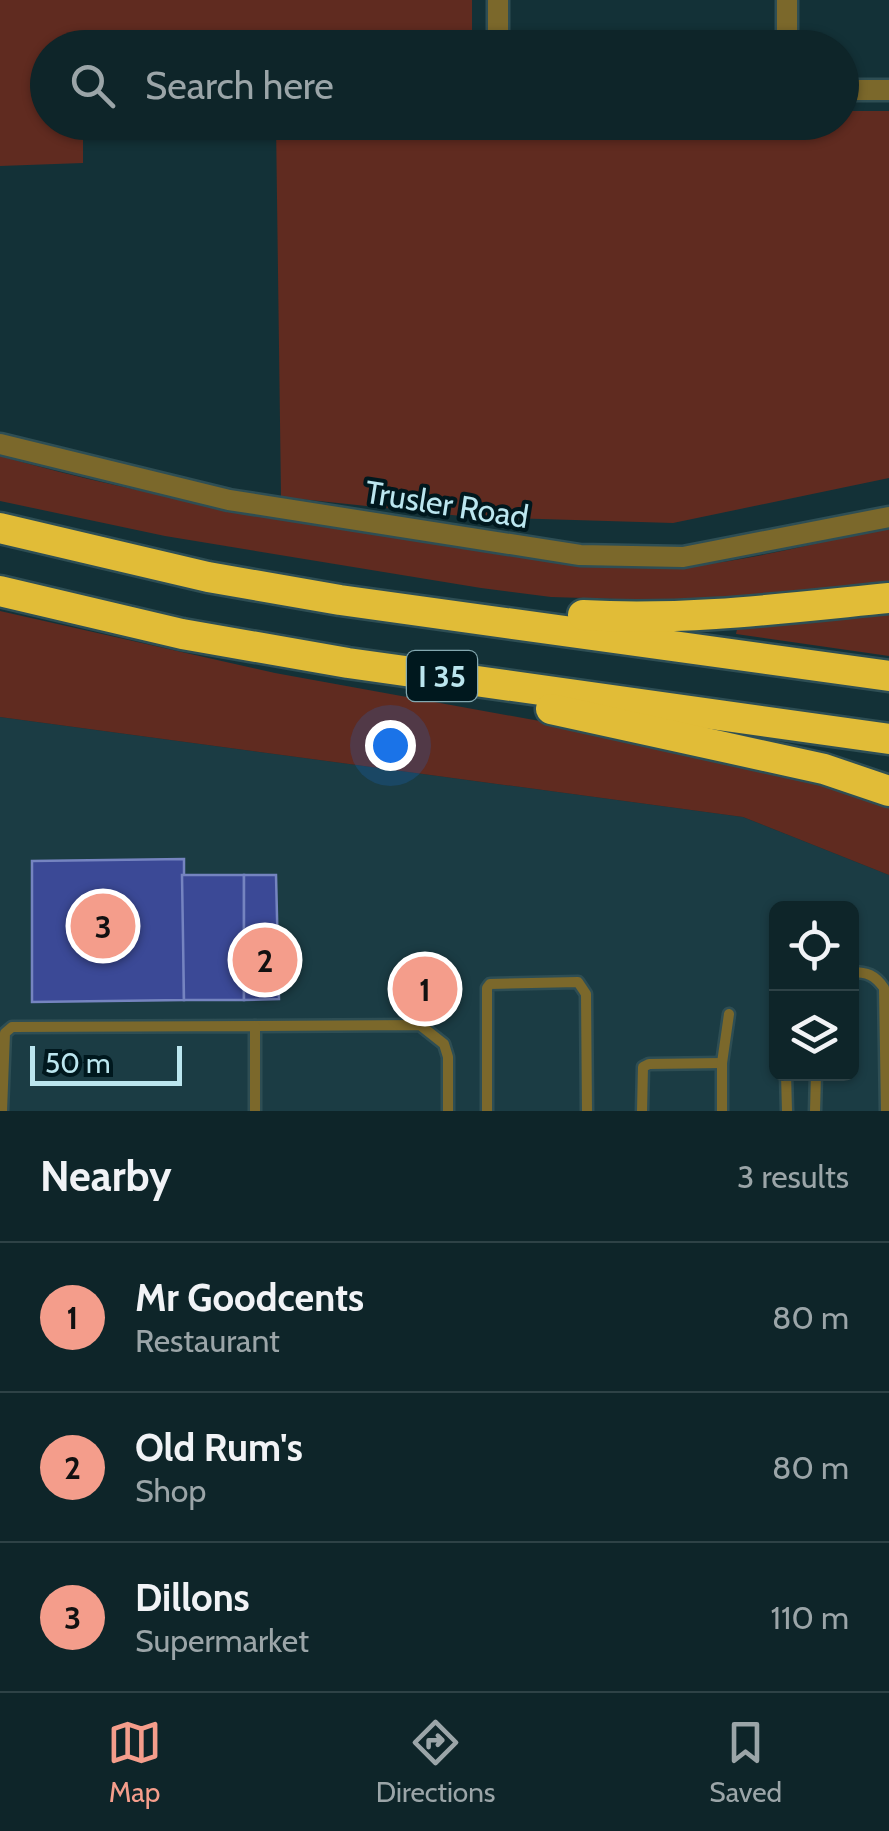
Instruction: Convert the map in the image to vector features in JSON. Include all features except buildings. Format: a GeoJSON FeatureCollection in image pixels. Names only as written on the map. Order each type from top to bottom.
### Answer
{"type":"FeatureCollection","features":[{"type":"Feature","properties":{"kind":"highway","name":"I 35"},"geometry":{"type":"LineString","coordinates":[[0,528],[208,577],[340,600],[889,676]]}},
{"type":"Feature","properties":{"kind":"highway","name":"I 35"},"geometry":{"type":"LineString","coordinates":[[0,591],[182,634],[348,662],[889,739]]}},
{"type":"Feature","properties":{"kind":"highway"},"geometry":{"type":"LineString","coordinates":[[340,600],[643,619],[889,598]]}},
{"type":"Feature","properties":{"kind":"highway"},"geometry":{"type":"LineString","coordinates":[[348,662],[824,769],[889,792]]}},
{"type":"Feature","properties":{"kind":"street"},"geometry":{"type":"LineString","coordinates":[[498,0],[498,30]]}},
{"type":"Feature","properties":{"kind":"street"},"geometry":{"type":"LineString","coordinates":[[787,0],[787,30]]}},
{"type":"Feature","properties":{"kind":"street"},"geometry":{"type":"LineString","coordinates":[[859,90],[889,90]]}},
{"type":"Feature","properties":{"kind":"street","name":"Trusler Road"},"geometry":{"type":"LineString","coordinates":[[0,444],[229,500],[580,555],[683,557],[889,517]]}},
{"type":"Feature","properties":{"kind":"lane"},"geometry":{"type":"LineString","coordinates":[[859,972],[877,978],[884,988],[886,1111]]}},
{"type":"Feature","properties":{"kind":"lane"},"geometry":{"type":"LineString","coordinates":[[486,1111],[487,988],[490,984],[578,982],[586,994],[588,1111]]}},
{"type":"Feature","properties":{"kind":"lane"},"geometry":{"type":"LineString","coordinates":[[722,1111],[728,1014]]}},
{"type":"Feature","properties":{"kind":"lane"},"geometry":{"type":"LineString","coordinates":[[2,1111],[5,1034],[12,1027],[420,1025],[444,1044],[448,1057],[448,1111]]}},
{"type":"Feature","properties":{"kind":"lane"},"geometry":{"type":"LineString","coordinates":[[255,1026],[255,1111]]}},
{"type":"Feature","properties":{"kind":"lane"},"geometry":{"type":"LineString","coordinates":[[642,1111],[643,1067],[722,1063]]}},
{"type":"Feature","properties":{"kind":"lane"},"geometry":{"type":"LineString","coordinates":[[786,1081],[787,1111]]}},
{"type":"Feature","properties":{"kind":"lane"},"geometry":{"type":"LineString","coordinates":[[815,1111],[816,1081]]}},
{"type":"Feature","properties":{"kind":"shaded area"},"geometry":{"type":"Polygon","coordinates":[[[0,0],[472,0],[472,30],[30,30],[30,140],[83,140],[83,163],[0,166],[0,0]]]}},
{"type":"Feature","properties":{"kind":"shaded area"},"geometry":{"type":"Polygon","coordinates":[[[859,111],[889,111],[889,478],[673,523],[471,517],[281,497],[276,140],[859,140],[859,111]]]}},
{"type":"Feature","properties":{"kind":"shaded area"},"geometry":{"type":"Polygon","coordinates":[[[0,456],[214,506],[591,565],[656,568],[713,563],[889,527],[889,586],[714,602],[551,597],[481,588],[165,536],[0,501],[0,456]]]}},
{"type":"Feature","properties":{"kind":"shaded area"},"geometry":{"type":"Polygon","coordinates":[[[889,609],[889,656],[736,634],[738,624],[889,609]]]}},
{"type":"Feature","properties":{"kind":"shaded area"},"geometry":{"type":"Polygon","coordinates":[[[0,611],[275,673],[761,764],[889,803],[889,875],[743,817],[0,717],[0,611]]]}},
{"type":"Feature","properties":{"kind":"shaded area"},"geometry":{"type":"Polygon","coordinates":[[[0,717],[743,817],[889,875],[889,1111],[0,1111],[0,717]]]}},
{"type":"Feature","properties":{"kind":"place","name":"Dillons"},"geometry":{"type":"Point","coordinates":[103,926]}},
{"type":"Feature","properties":{"kind":"place","name":"Old Rum's"},"geometry":{"type":"Point","coordinates":[265,960]}},
{"type":"Feature","properties":{"kind":"place","name":"Mr Goodcents"},"geometry":{"type":"Point","coordinates":[425,989]}}]}
